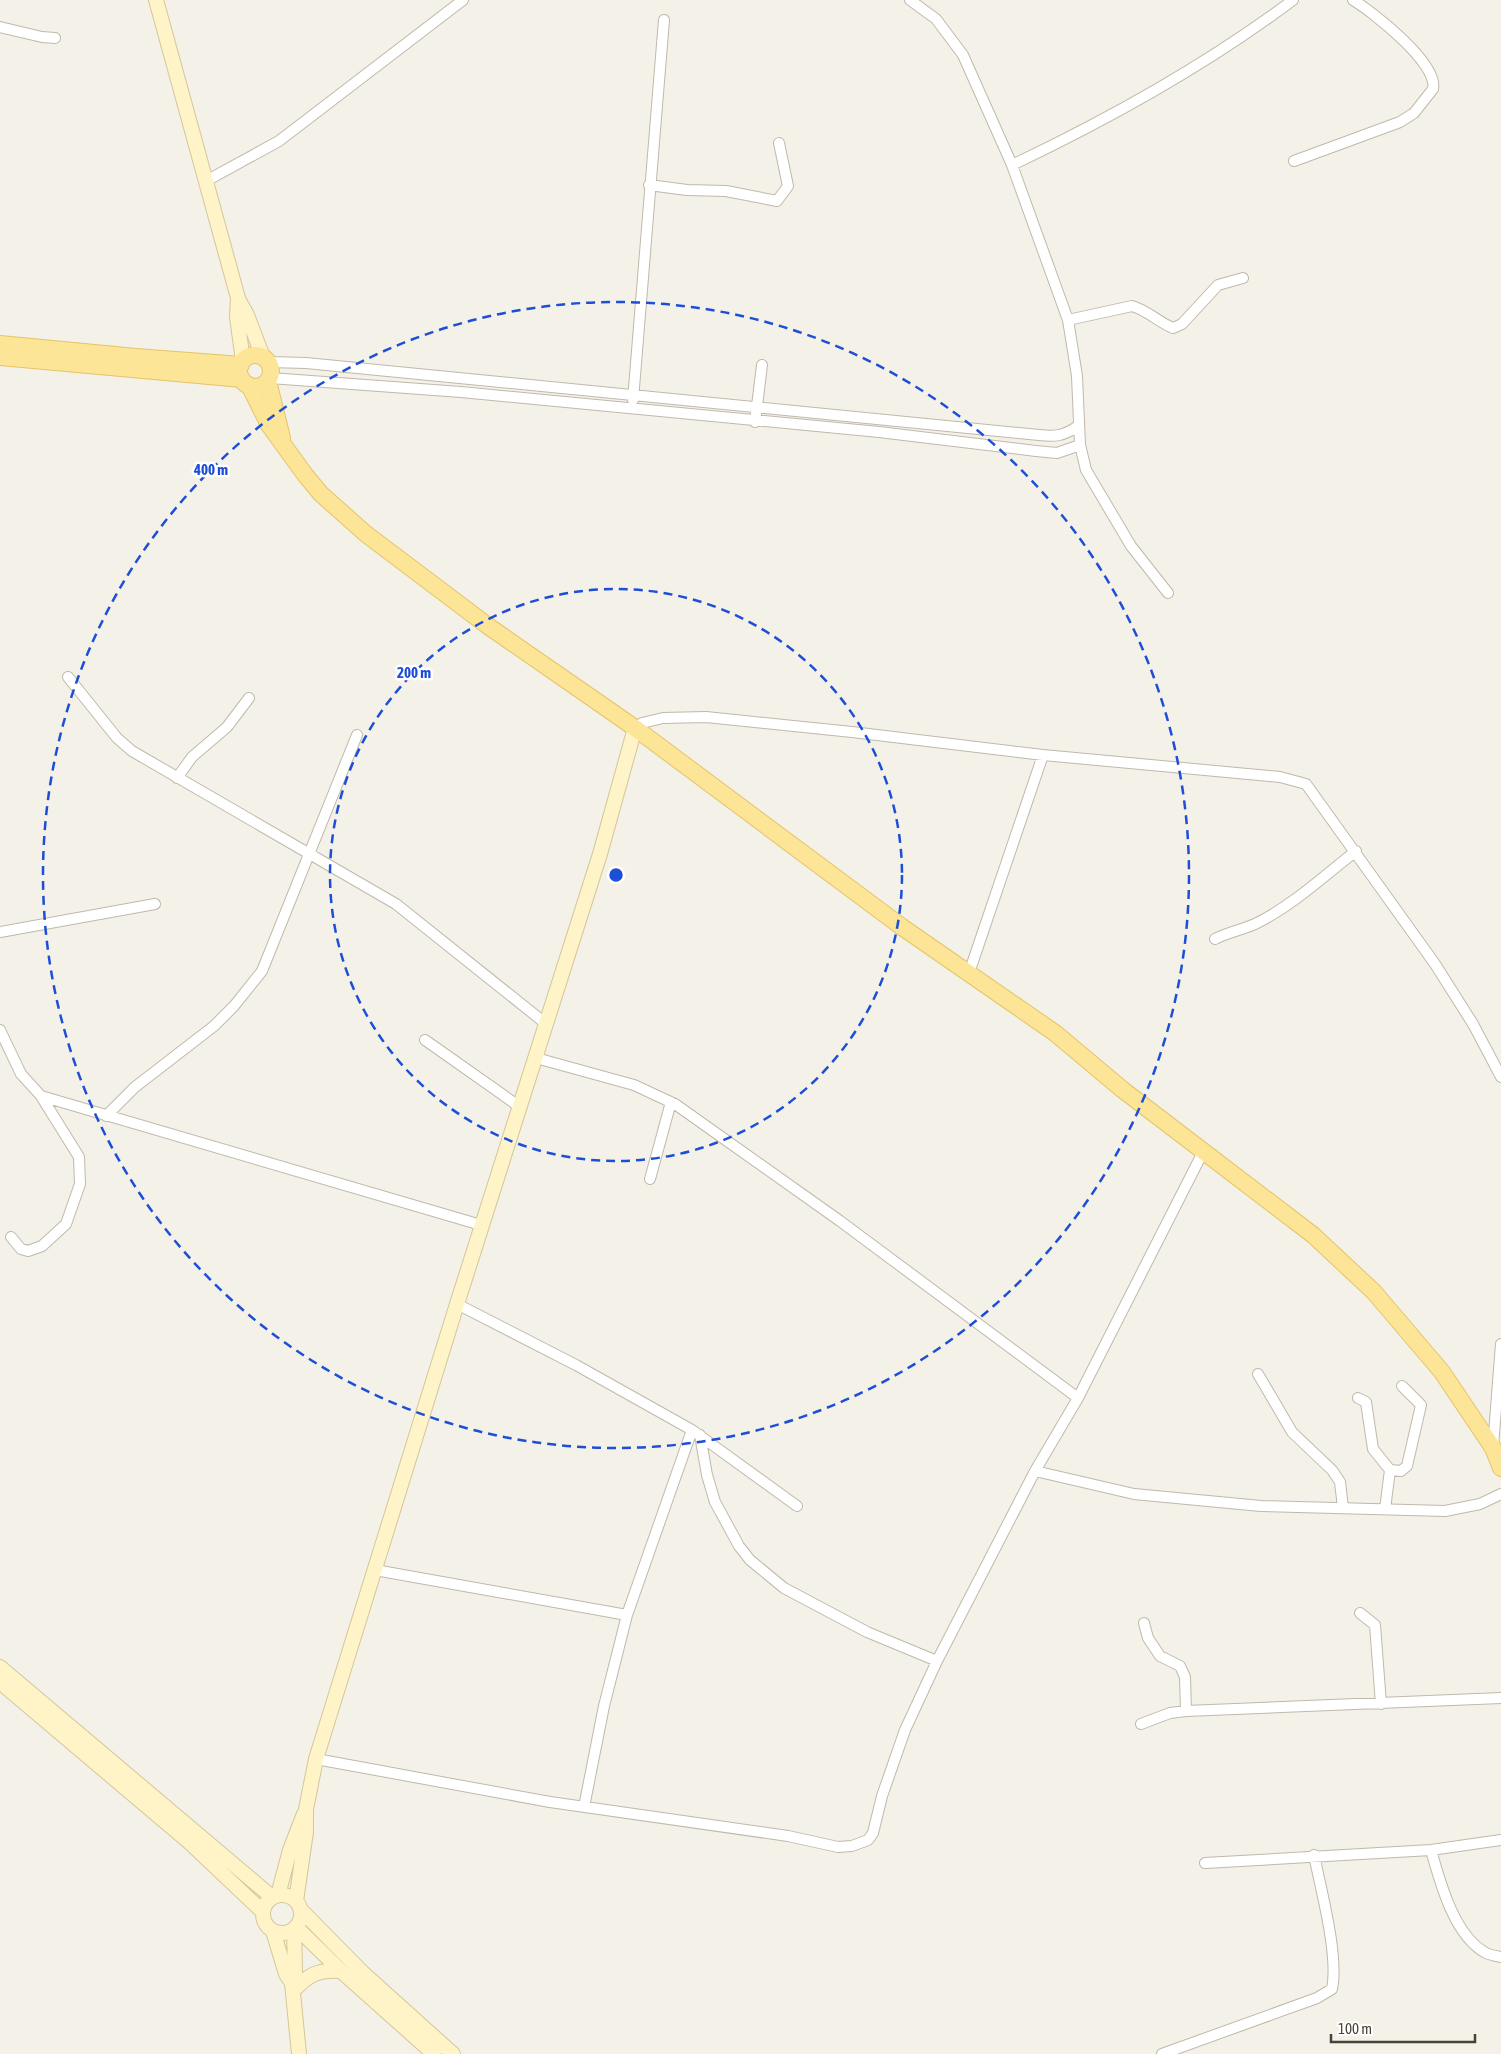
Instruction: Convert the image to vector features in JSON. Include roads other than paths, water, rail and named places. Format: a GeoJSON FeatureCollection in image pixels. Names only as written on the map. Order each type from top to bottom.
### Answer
{"type":"FeatureCollection","features":[{"type":"Feature","properties":{"kind":"main road"},"geometry":{"type":"LineString","coordinates":[[0,344],[154,359],[244,373],[259,386],[267,369]]}},
{"type":"Feature","properties":{"kind":"main road"},"geometry":{"type":"LineString","coordinates":[[244,373],[255,355],[267,369],[284,448]]}},
{"type":"Feature","properties":{"kind":"main road"},"geometry":{"type":"LineString","coordinates":[[0,357],[244,373]]}},
{"type":"Feature","properties":{"kind":"main road"},"geometry":{"type":"LineString","coordinates":[[244,373],[260,410],[284,448],[321,494],[360,530],[495,632],[635,728],[902,927],[1055,1033],[1123,1090],[1313,1235],[1374,1292],[1442,1372],[1493,1448],[1501,1468]]}},
{"type":"Feature","properties":{"kind":"street"},"geometry":{"type":"LineString","coordinates":[[156,0],[238,298],[247,315],[267,369]]}},
{"type":"Feature","properties":{"kind":"street"},"geometry":{"type":"LineString","coordinates":[[206,181],[279,141],[462,0]]}},
{"type":"Feature","properties":{"kind":"street"},"geometry":{"type":"LineString","coordinates":[[910,0],[936,19],[963,55],[1012,165],[1068,320],[1077,376],[1080,445],[1086,470],[1131,546],[1168,593]]}},
{"type":"Feature","properties":{"kind":"street"},"geometry":{"type":"LineString","coordinates":[[1012,165],[1101,122],[1146,96],[1248,34],[1293,0]]}},
{"type":"Feature","properties":{"kind":"street"},"geometry":{"type":"LineString","coordinates":[[1294,161],[1400,122],[1414,113],[1433,89],[1432,74],[1421,58],[1402,39],[1353,0]]}},
{"type":"Feature","properties":{"kind":"street"},"geometry":{"type":"LineString","coordinates":[[632,410],[664,20]]}},
{"type":"Feature","properties":{"kind":"street"},"geometry":{"type":"LineString","coordinates":[[0,27],[42,37],[55,38]]}},
{"type":"Feature","properties":{"kind":"street"},"geometry":{"type":"LineString","coordinates":[[649,185],[687,190],[726,191],[777,201],[788,186],[779,143]]}},
{"type":"Feature","properties":{"kind":"street"},"geometry":{"type":"LineString","coordinates":[[1068,320],[1132,306],[1142,308],[1165,325],[1173,328],[1182,324],[1218,285],[1243,278]]}},
{"type":"Feature","properties":{"kind":"street"},"geometry":{"type":"LineString","coordinates":[[238,298],[237,317],[244,373]]}},
{"type":"Feature","properties":{"kind":"street"},"geometry":{"type":"LineString","coordinates":[[755,422],[762,365]]}},
{"type":"Feature","properties":{"kind":"street"},"geometry":{"type":"LineString","coordinates":[[267,369],[634,396],[1057,437],[1068,433],[1078,426]]}},
{"type":"Feature","properties":{"kind":"street"},"geometry":{"type":"LineString","coordinates":[[267,369],[451,391],[712,418],[907,435],[1036,451],[1057,452],[1080,445]]}},
{"type":"Feature","properties":{"kind":"street"},"geometry":{"type":"LineString","coordinates":[[712,418],[713,404]]}},
{"type":"Feature","properties":{"kind":"street"},"geometry":{"type":"LineString","coordinates":[[907,435],[909,423]]}},
{"type":"Feature","properties":{"kind":"street"},"geometry":{"type":"LineString","coordinates":[[68,677],[117,738],[132,751],[396,904],[545,1023]]}},
{"type":"Feature","properties":{"kind":"street"},"geometry":{"type":"LineString","coordinates":[[177,778],[192,757],[228,727],[249,698]]}},
{"type":"Feature","properties":{"kind":"street"},"geometry":{"type":"LineString","coordinates":[[275,1896],[292,1843],[306,1809],[316,1759],[456,1304],[600,854],[635,728],[642,723],[663,718],[706,717],[1043,755],[1288,778],[1306,784],[1356,851],[1459,1001],[1501,1077]]}},
{"type":"Feature","properties":{"kind":"street"},"geometry":{"type":"LineString","coordinates":[[106,1116],[135,1087],[214,1026],[249,989],[265,963],[357,734]]}},
{"type":"Feature","properties":{"kind":"street"},"geometry":{"type":"LineString","coordinates":[[970,973],[1043,755]]}},
{"type":"Feature","properties":{"kind":"street"},"geometry":{"type":"LineString","coordinates":[[1215,939],[1230,931],[1254,924],[1287,905],[1356,851]]}},
{"type":"Feature","properties":{"kind":"street"},"geometry":{"type":"LineString","coordinates":[[0,932],[155,904]]}},
{"type":"Feature","properties":{"kind":"street"},"geometry":{"type":"LineString","coordinates":[[0,1030],[21,1074],[41,1096],[79,1157],[80,1184],[66,1224],[42,1246],[28,1251],[20,1249],[11,1237]]}},
{"type":"Feature","properties":{"kind":"street"},"geometry":{"type":"LineString","coordinates":[[425,1040],[520,1107]]}},
{"type":"Feature","properties":{"kind":"street"},"geometry":{"type":"LineString","coordinates":[[536,1058],[634,1085],[671,1102],[840,1221],[1078,1398]]}},
{"type":"Feature","properties":{"kind":"street"},"geometry":{"type":"LineString","coordinates":[[41,1096],[481,1225]]}},
{"type":"Feature","properties":{"kind":"street"},"geometry":{"type":"LineString","coordinates":[[650,1179],[671,1102]]}},
{"type":"Feature","properties":{"kind":"street"},"geometry":{"type":"LineString","coordinates":[[316,1759],[447,1784],[788,1836],[838,1846],[861,1844],[873,1833],[882,1796],[905,1730],[937,1661],[1035,1471],[1078,1398],[1204,1150]]}},
{"type":"Feature","properties":{"kind":"street"},"geometry":{"type":"LineString","coordinates":[[456,1304],[576,1364],[696,1432],[797,1506]]}},
{"type":"Feature","properties":{"kind":"street"},"geometry":{"type":"LineString","coordinates":[[1493,1448],[1501,1344]]}},
{"type":"Feature","properties":{"kind":"street"},"geometry":{"type":"LineString","coordinates":[[1258,1374],[1292,1432],[1332,1470],[1340,1482],[1343,1508]]}},
{"type":"Feature","properties":{"kind":"street"},"geometry":{"type":"LineString","coordinates":[[1390,1470],[1401,1471],[1407,1466],[1420,1405],[1402,1386]]}},
{"type":"Feature","properties":{"kind":"street"},"geometry":{"type":"LineString","coordinates":[[1358,1398],[1366,1402],[1374,1449],[1390,1470],[1385,1509]]}},
{"type":"Feature","properties":{"kind":"street"},"geometry":{"type":"LineString","coordinates":[[584,1806],[604,1706],[627,1615],[696,1432]]}},
{"type":"Feature","properties":{"kind":"street"},"geometry":{"type":"LineString","coordinates":[[696,1432],[715,1502],[738,1546],[750,1560],[784,1588],[867,1632],[937,1661]]}},
{"type":"Feature","properties":{"kind":"street"},"geometry":{"type":"LineString","coordinates":[[1035,1471],[1134,1494],[1261,1506],[1445,1511],[1480,1504],[1501,1494]]}},
{"type":"Feature","properties":{"kind":"street"},"geometry":{"type":"LineString","coordinates":[[375,1570],[627,1615]]}},
{"type":"Feature","properties":{"kind":"street"},"geometry":{"type":"LineString","coordinates":[[1360,1613],[1375,1625],[1382,1704]]}},
{"type":"Feature","properties":{"kind":"street"},"geometry":{"type":"LineString","coordinates":[[1144,1624],[1148,1638],[1160,1656],[1180,1666],[1185,1676],[1186,1711]]}},
{"type":"Feature","properties":{"kind":"street"},"geometry":{"type":"LineString","coordinates":[[0,1668],[275,1896]]}},
{"type":"Feature","properties":{"kind":"street"},"geometry":{"type":"LineString","coordinates":[[0,1682],[189,1842],[262,1911]]}},
{"type":"Feature","properties":{"kind":"street"},"geometry":{"type":"LineString","coordinates":[[1141,1724],[1170,1713],[1186,1711],[1501,1698]]}},
{"type":"Feature","properties":{"kind":"street"},"geometry":{"type":"LineString","coordinates":[[299,2054],[293,1987],[295,1928],[301,1916],[298,1906],[306,1832],[306,1809]]}},
{"type":"Feature","properties":{"kind":"street"},"geometry":{"type":"LineString","coordinates":[[1205,1863],[1314,1855],[1431,1850],[1501,1840]]}},
{"type":"Feature","properties":{"kind":"street"},"geometry":{"type":"LineString","coordinates":[[1431,1850],[1440,1882],[1456,1920],[1469,1938],[1486,1953],[1501,1957]]}},
{"type":"Feature","properties":{"kind":"street"},"geometry":{"type":"LineString","coordinates":[[1162,2054],[1309,2002],[1332,1989],[1335,1977],[1314,1855]]}},
{"type":"Feature","properties":{"kind":"street"},"geometry":{"type":"LineString","coordinates":[[295,1928],[284,1933],[273,1931],[264,1923],[262,1911],[266,1903],[275,1896],[286,1895],[363,1973],[453,2054]]}},
{"type":"Feature","properties":{"kind":"street"},"geometry":{"type":"LineString","coordinates":[[295,1928],[434,2054]]}},
{"type":"Feature","properties":{"kind":"street"},"geometry":{"type":"LineString","coordinates":[[273,1931],[286,1974],[293,1987]]}},
{"type":"Feature","properties":{"kind":"street"},"geometry":{"type":"LineString","coordinates":[[293,1987],[312,1974],[328,1970],[341,1971]]}}]}
